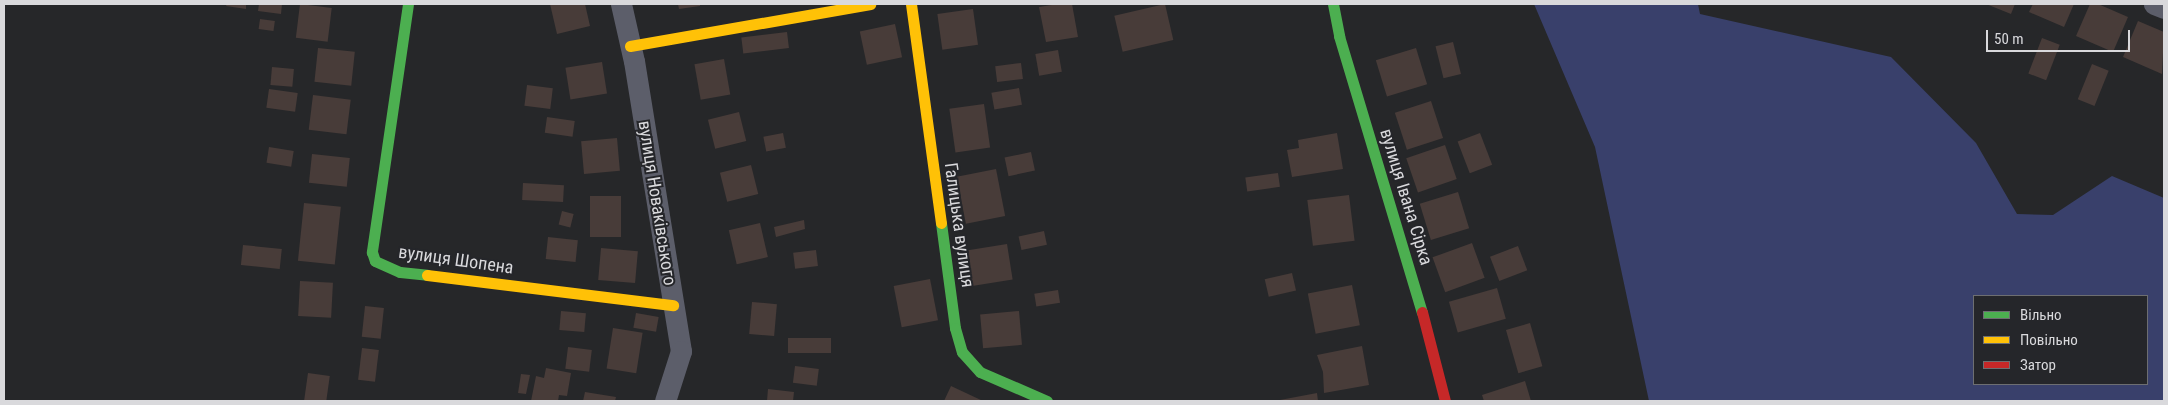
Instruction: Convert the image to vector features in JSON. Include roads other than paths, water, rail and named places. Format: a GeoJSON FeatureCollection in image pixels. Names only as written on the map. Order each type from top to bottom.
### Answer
{"type":"FeatureCollection","features":[{"type":"Feature","properties":{"kind":"street","name":"вулиця Шопена"},"geometry":{"type":"LineString","coordinates":[[408,4],[372,252],[376,261],[400,272],[673,305]]}},
{"type":"Feature","properties":{"kind":"street","name":"вулиця Новаківського"},"geometry":{"type":"LineString","coordinates":[[621,4],[630,46],[680,351],[664,401]]}},
{"type":"Feature","properties":{"kind":"street"},"geometry":{"type":"LineString","coordinates":[[630,46],[870,4]]}},
{"type":"Feature","properties":{"kind":"street","name":"Галицька вулиця"},"geometry":{"type":"LineString","coordinates":[[911,4],[955,328],[962,352],[980,372],[1047,401]]}},
{"type":"Feature","properties":{"kind":"street","name":"вулиця Івана Сірка"},"geometry":{"type":"LineString","coordinates":[[1333,4],[1339,36],[1412,272],[1445,401]]}},
{"type":"Feature","properties":{"kind":"street"},"geometry":{"type":"LineString","coordinates":[[2154,4],[2164,8]]}}]}
